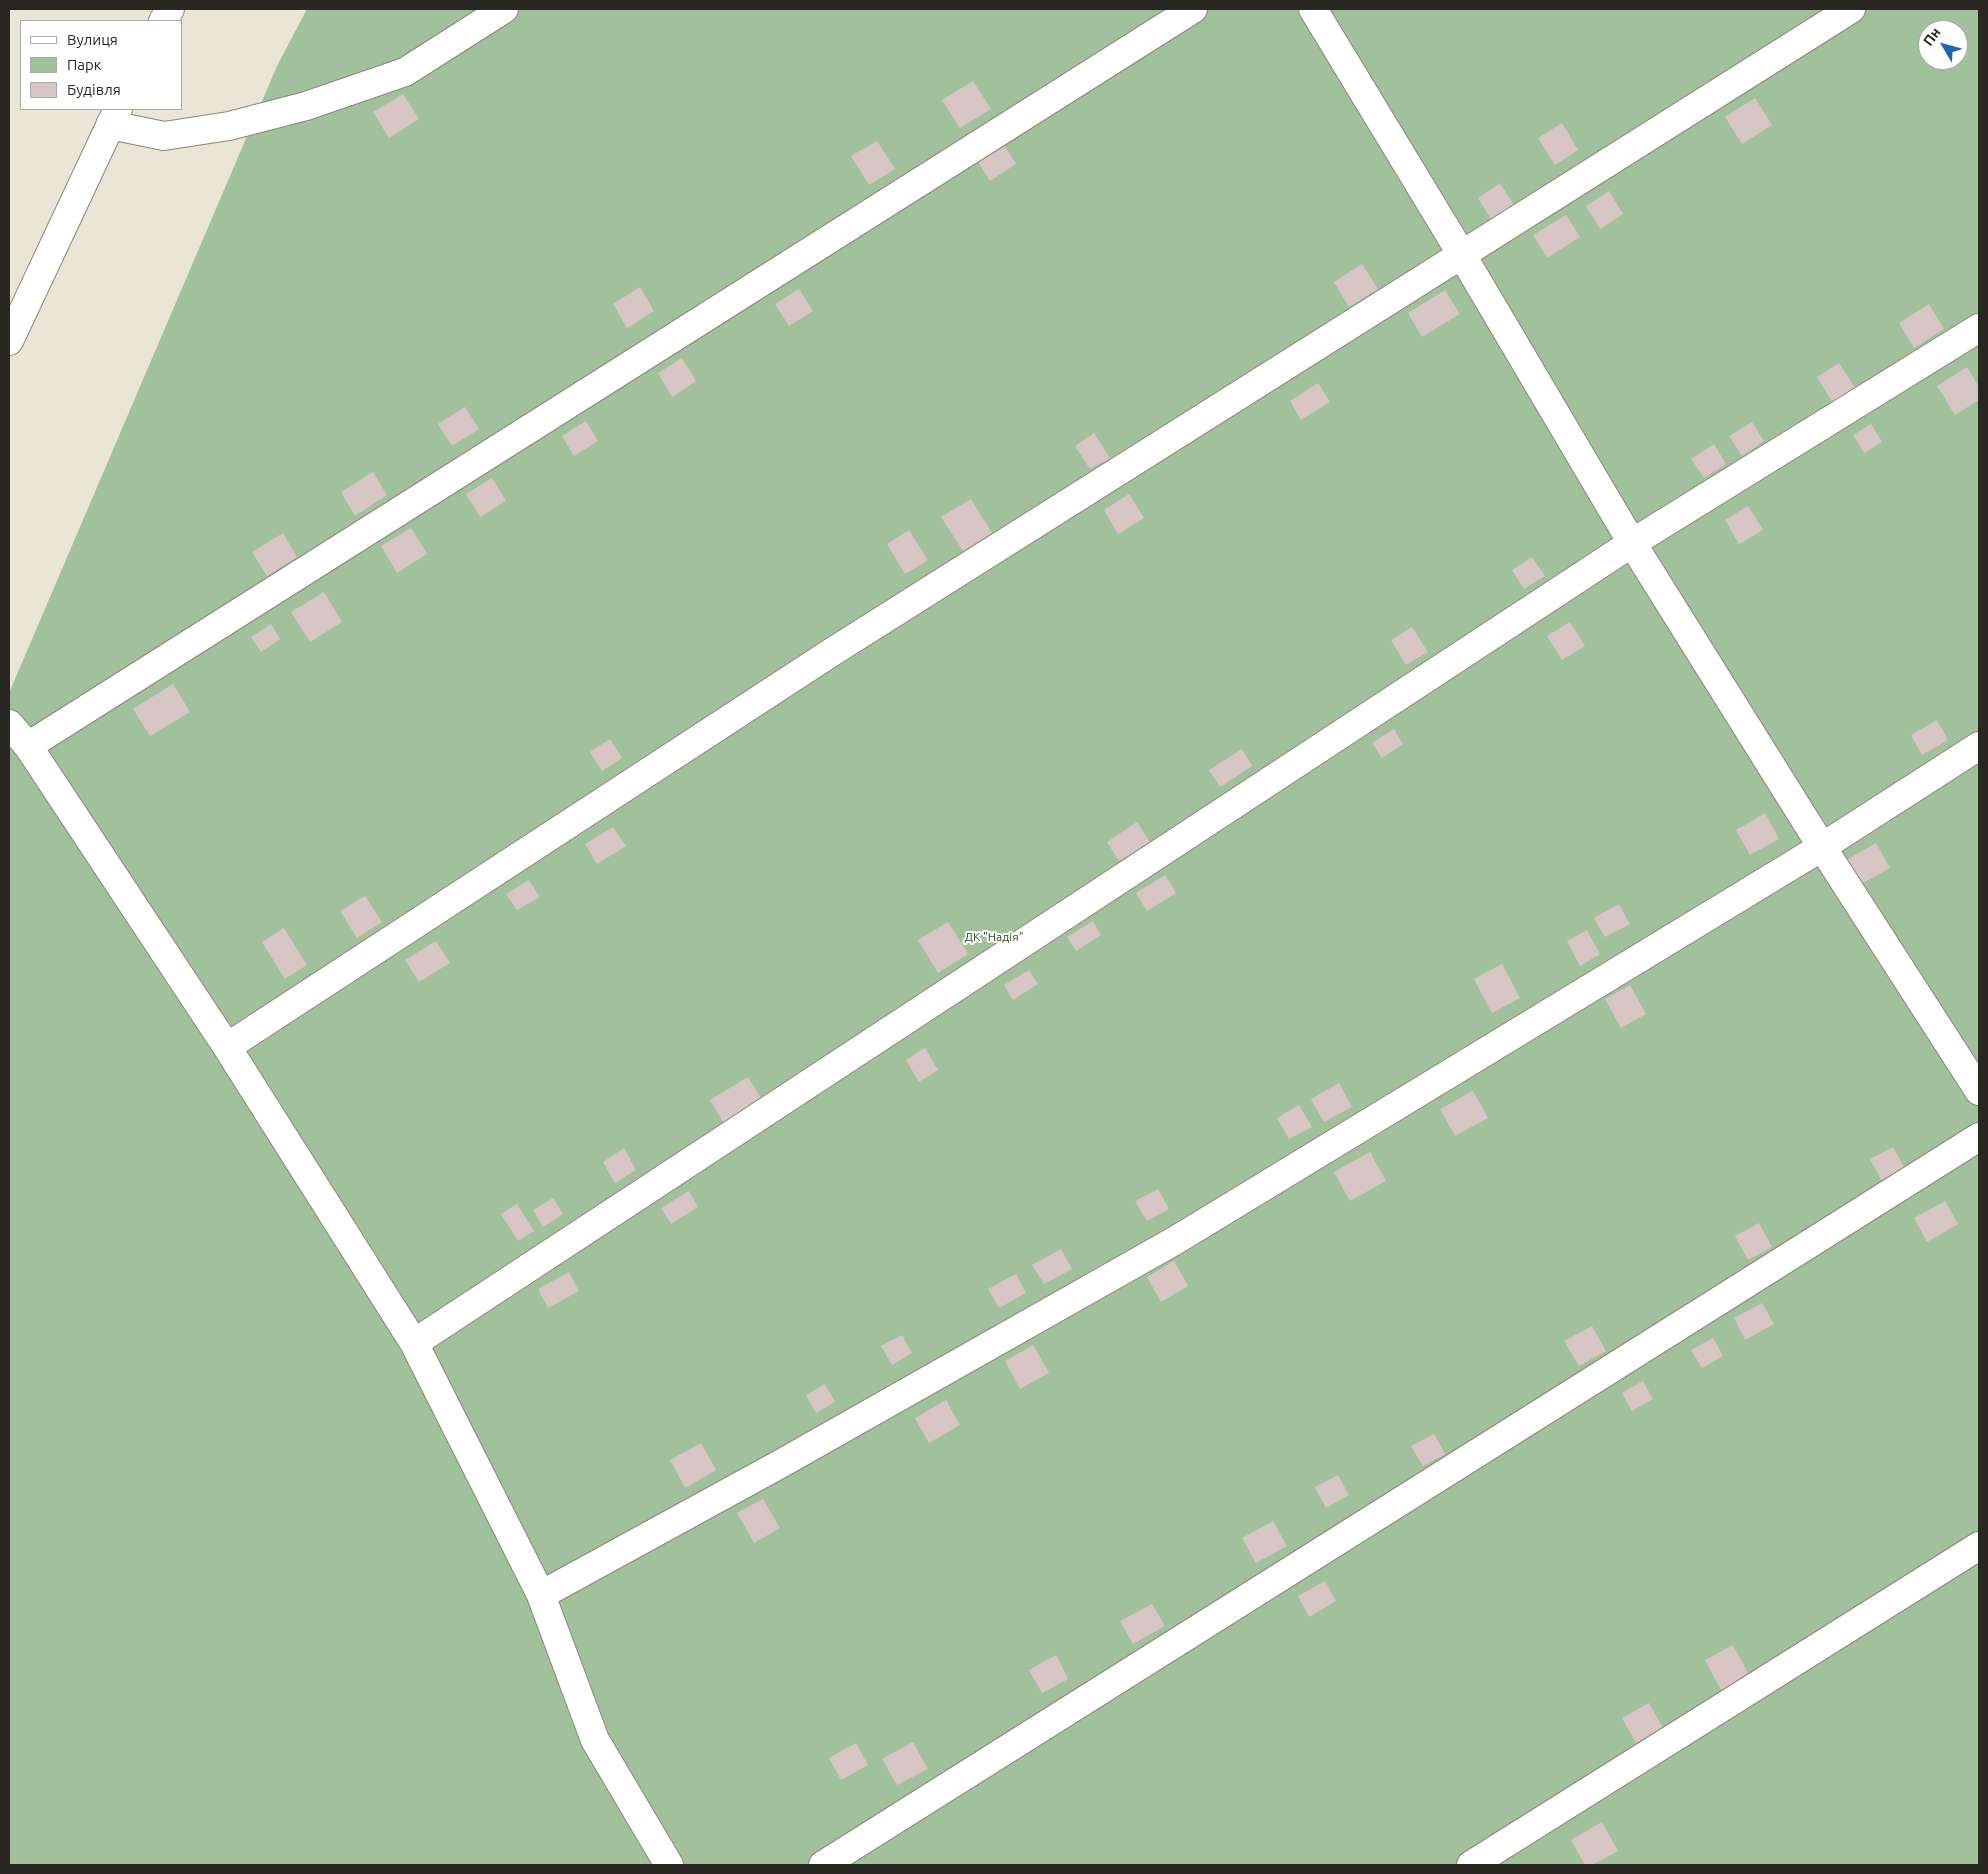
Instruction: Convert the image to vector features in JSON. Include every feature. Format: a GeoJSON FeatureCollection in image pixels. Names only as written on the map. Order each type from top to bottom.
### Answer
{"type":"FeatureCollection","features":[{"type":"Feature","properties":{"kind":"street"},"geometry":{"type":"LineString","coordinates":[[164,20],[170,9]]}},
{"type":"Feature","properties":{"kind":"street"},"geometry":{"type":"LineString","coordinates":[[9,341],[114,117],[164,136],[229,126],[306,106],[405,72],[504,9]]}},
{"type":"Feature","properties":{"kind":"street"},"geometry":{"type":"LineString","coordinates":[[28,746],[1194,9]]}},
{"type":"Feature","properties":{"kind":"street"},"geometry":{"type":"LineString","coordinates":[[1313,9],[1462,255],[1632,543],[1822,847],[1979,1091]]}},
{"type":"Feature","properties":{"kind":"street"},"geometry":{"type":"LineString","coordinates":[[227,1047],[840,647],[1851,9]]}},
{"type":"Feature","properties":{"kind":"street"},"geometry":{"type":"LineString","coordinates":[[414,1344],[1632,543],[1979,328]]}},
{"type":"Feature","properties":{"kind":"street"},"geometry":{"type":"LineString","coordinates":[[9,724],[28,746],[227,1047],[414,1344],[541,1594],[595,1740],[669,1865]]}},
{"type":"Feature","properties":{"kind":"street"},"geometry":{"type":"LineString","coordinates":[[541,1594],[782,1463],[1176,1240],[1822,847],[1979,746]]}},
{"type":"Feature","properties":{"kind":"street"},"geometry":{"type":"LineString","coordinates":[[823,1865],[1979,1138]]}},
{"type":"Feature","properties":{"kind":"street"},"geometry":{"type":"LineString","coordinates":[[1471,1865],[1979,1546]]}},
{"type":"Feature","properties":{"kind":"green space","name":"ДК \"Надія\""},"geometry":{"type":"Polygon","coordinates":[[[307,9],[1979,9],[1979,1865],[9,1865],[9,693],[277,66],[307,9]]]}},
{"type":"Feature","properties":{"kind":"building"},"geometry":{"type":"Polygon","coordinates":[[[973,81],[991,109],[960,128],[942,100],[973,81]]]}},
{"type":"Feature","properties":{"kind":"building"},"geometry":{"type":"Polygon","coordinates":[[[403,94],[419,119],[389,138],[373,112],[403,94]]]}},
{"type":"Feature","properties":{"kind":"building"},"geometry":{"type":"Polygon","coordinates":[[[1755,98],[1772,125],[1742,144],[1725,117],[1755,98]]]}},
{"type":"Feature","properties":{"kind":"building"},"geometry":{"type":"Polygon","coordinates":[[[1562,123],[1578,150],[1555,165],[1538,138],[1562,123]]]}},
{"type":"Feature","properties":{"kind":"building"},"geometry":{"type":"Polygon","coordinates":[[[877,141],[895,169],[869,185],[851,156],[877,141]]]}},
{"type":"Feature","properties":{"kind":"building"},"geometry":{"type":"Polygon","coordinates":[[[1005,146],[1016,164],[990,181],[978,162],[1005,146]]]}},
{"type":"Feature","properties":{"kind":"building"},"geometry":{"type":"Polygon","coordinates":[[[1500,183],[1514,205],[1491,219],[1478,198],[1500,183]]]}},
{"type":"Feature","properties":{"kind":"building"},"geometry":{"type":"Polygon","coordinates":[[[1609,191],[1623,214],[1600,229],[1586,206],[1609,191]]]}},
{"type":"Feature","properties":{"kind":"building"},"geometry":{"type":"Polygon","coordinates":[[[1566,215],[1580,237],[1547,258],[1533,235],[1566,215]]]}},
{"type":"Feature","properties":{"kind":"building"},"geometry":{"type":"Polygon","coordinates":[[[1362,264],[1378,289],[1349,307],[1334,282],[1362,264]]]}},
{"type":"Feature","properties":{"kind":"building"},"geometry":{"type":"Polygon","coordinates":[[[640,287],[654,311],[627,328],[613,304],[640,287]]]}},
{"type":"Feature","properties":{"kind":"building"},"geometry":{"type":"Polygon","coordinates":[[[799,289],[813,311],[789,326],[775,304],[799,289]]]}},
{"type":"Feature","properties":{"kind":"building"},"geometry":{"type":"Polygon","coordinates":[[[1445,290],[1460,314],[1422,337],[1408,313],[1445,290]]]}},
{"type":"Feature","properties":{"kind":"building"},"geometry":{"type":"Polygon","coordinates":[[[1929,304],[1944,329],[1914,348],[1899,323],[1929,304]]]}},
{"type":"Feature","properties":{"kind":"building"},"geometry":{"type":"Polygon","coordinates":[[[682,358],[696,381],[672,397],[658,373],[682,358]]]}},
{"type":"Feature","properties":{"kind":"building"},"geometry":{"type":"Polygon","coordinates":[[[1839,363],[1857,391],[1834,405],[1817,377],[1839,363]]]}},
{"type":"Feature","properties":{"kind":"building"},"geometry":{"type":"Polygon","coordinates":[[[1967,367],[1979,387],[1979,400],[1955,415],[1937,386],[1967,367]]]}},
{"type":"Feature","properties":{"kind":"building"},"geometry":{"type":"Polygon","coordinates":[[[1318,383],[1330,402],[1301,420],[1290,401],[1318,383]]]}},
{"type":"Feature","properties":{"kind":"building"},"geometry":{"type":"Polygon","coordinates":[[[465,407],[479,429],[452,446],[438,424],[465,407]]]}},
{"type":"Feature","properties":{"kind":"building"},"geometry":{"type":"Polygon","coordinates":[[[586,421],[598,441],[574,456],[562,436],[586,421]]]}},
{"type":"Feature","properties":{"kind":"building"},"geometry":{"type":"Polygon","coordinates":[[[1752,422],[1764,441],[1742,456],[1729,436],[1752,422]]]}},
{"type":"Feature","properties":{"kind":"building"},"geometry":{"type":"Polygon","coordinates":[[[1871,424],[1882,442],[1864,453],[1853,435],[1871,424]]]}},
{"type":"Feature","properties":{"kind":"building"},"geometry":{"type":"Polygon","coordinates":[[[1094,433],[1110,458],[1090,469],[1075,446],[1094,433]]]}},
{"type":"Feature","properties":{"kind":"building"},"geometry":{"type":"Polygon","coordinates":[[[1714,444],[1726,464],[1704,478],[1691,459],[1714,444]]]}},
{"type":"Feature","properties":{"kind":"building"},"geometry":{"type":"Polygon","coordinates":[[[373,472],[387,495],[355,516],[341,492],[373,472]]]}},
{"type":"Feature","properties":{"kind":"building"},"geometry":{"type":"Polygon","coordinates":[[[492,478],[506,501],[480,517],[466,494],[492,478]]]}},
{"type":"Feature","properties":{"kind":"building"},"geometry":{"type":"Polygon","coordinates":[[[1129,494],[1144,518],[1118,534],[1104,510],[1129,494]]]}},
{"type":"Feature","properties":{"kind":"building"},"geometry":{"type":"Polygon","coordinates":[[[971,499],[992,533],[963,551],[941,517],[971,499]]]}},
{"type":"Feature","properties":{"kind":"building"},"geometry":{"type":"Polygon","coordinates":[[[1748,506],[1763,530],[1739,544],[1725,520],[1748,506]]]}},
{"type":"Feature","properties":{"kind":"building"},"geometry":{"type":"Polygon","coordinates":[[[411,528],[427,554],[397,573],[381,546],[411,528]]]}},
{"type":"Feature","properties":{"kind":"building"},"geometry":{"type":"Polygon","coordinates":[[[909,530],[928,560],[905,574],[887,544],[909,530]]]}},
{"type":"Feature","properties":{"kind":"building"},"geometry":{"type":"Polygon","coordinates":[[[283,533],[297,557],[267,576],[252,552],[283,533]]]}},
{"type":"Feature","properties":{"kind":"building"},"geometry":{"type":"Polygon","coordinates":[[[1532,557],[1545,576],[1524,589],[1512,570],[1532,557]]]}},
{"type":"Feature","properties":{"kind":"building"},"geometry":{"type":"Polygon","coordinates":[[[324,592],[342,622],[310,642],[291,612],[324,592]]]}},
{"type":"Feature","properties":{"kind":"building"},"geometry":{"type":"Polygon","coordinates":[[[1570,622],[1585,646],[1562,660],[1547,636],[1570,622]]]}},
{"type":"Feature","properties":{"kind":"building"},"geometry":{"type":"Polygon","coordinates":[[[271,624],[280,639],[261,652],[251,637],[271,624]]]}},
{"type":"Feature","properties":{"kind":"building"},"geometry":{"type":"Polygon","coordinates":[[[1412,627],[1428,652],[1406,665],[1391,640],[1412,627]]]}},
{"type":"Feature","properties":{"kind":"building"},"geometry":{"type":"Polygon","coordinates":[[[173,684],[190,712],[150,736],[133,709],[173,684]]]}},
{"type":"Feature","properties":{"kind":"building"},"geometry":{"type":"Polygon","coordinates":[[[1937,720],[1948,740],[1922,755],[1911,735],[1937,720]]]}},
{"type":"Feature","properties":{"kind":"building"},"geometry":{"type":"Polygon","coordinates":[[[1394,729],[1403,744],[1382,758],[1372,743],[1394,729]]]}},
{"type":"Feature","properties":{"kind":"building"},"geometry":{"type":"Polygon","coordinates":[[[610,739],[622,758],[602,771],[590,752],[610,739]]]}},
{"type":"Feature","properties":{"kind":"building"},"geometry":{"type":"Polygon","coordinates":[[[1242,749],[1252,766],[1220,787],[1209,770],[1242,749]]]}},
{"type":"Feature","properties":{"kind":"building"},"geometry":{"type":"Polygon","coordinates":[[[1765,813],[1779,839],[1750,855],[1736,830],[1765,813]]]}},
{"type":"Feature","properties":{"kind":"building"},"geometry":{"type":"Polygon","coordinates":[[[1137,822],[1150,842],[1119,861],[1107,842],[1137,822]]]}},
{"type":"Feature","properties":{"kind":"building"},"geometry":{"type":"Polygon","coordinates":[[[613,827],[626,846],[597,864],[585,844],[613,827]]]}},
{"type":"Feature","properties":{"kind":"building"},"geometry":{"type":"Polygon","coordinates":[[[1876,843],[1890,868],[1861,884],[1848,859],[1876,843]]]}},
{"type":"Feature","properties":{"kind":"building"},"geometry":{"type":"Polygon","coordinates":[[[1165,875],[1176,893],[1147,911],[1136,893],[1165,875]]]}},
{"type":"Feature","properties":{"kind":"building"},"geometry":{"type":"Polygon","coordinates":[[[529,880],[540,897],[517,910],[506,894],[529,880]]]}},
{"type":"Feature","properties":{"kind":"building"},"geometry":{"type":"Polygon","coordinates":[[[365,896],[382,922],[357,938],[340,911],[365,896]]]}},
{"type":"Feature","properties":{"kind":"building"},"geometry":{"type":"Polygon","coordinates":[[[1619,904],[1630,924],[1605,937],[1594,918],[1619,904]]]}},
{"type":"Feature","properties":{"kind":"building"},"geometry":{"type":"Polygon","coordinates":[[[1093,921],[1101,935],[1076,951],[1067,937],[1093,921]]]}},
{"type":"Feature","properties":{"kind":"building"},"geometry":{"type":"Polygon","coordinates":[[[948,922],[968,954],[938,973],[918,940],[948,922]]]}},
{"type":"Feature","properties":{"kind":"building"},"geometry":{"type":"Polygon","coordinates":[[[284,928],[307,965],[285,979],[262,942],[284,928]]]}},
{"type":"Feature","properties":{"kind":"building"},"geometry":{"type":"Polygon","coordinates":[[[1587,930],[1600,954],[1580,966],[1567,941],[1587,930]]]}},
{"type":"Feature","properties":{"kind":"building"},"geometry":{"type":"Polygon","coordinates":[[[436,941],[450,963],[419,982],[405,960],[436,941]]]}},
{"type":"Feature","properties":{"kind":"building"},"geometry":{"type":"Polygon","coordinates":[[[1502,964],[1520,998],[1492,1013],[1474,979],[1502,964]]]}},
{"type":"Feature","properties":{"kind":"building"},"geometry":{"type":"Polygon","coordinates":[[[1029,970],[1038,984],[1013,1000],[1004,985],[1029,970]]]}},
{"type":"Feature","properties":{"kind":"building"},"geometry":{"type":"Polygon","coordinates":[[[1630,985],[1646,1014],[1621,1028],[1605,999],[1630,985]]]}},
{"type":"Feature","properties":{"kind":"building"},"geometry":{"type":"Polygon","coordinates":[[[925,1048],[938,1070],[919,1082],[906,1060],[925,1048]]]}},
{"type":"Feature","properties":{"kind":"building"},"geometry":{"type":"Polygon","coordinates":[[[748,1077],[761,1098],[723,1122],[710,1100],[748,1077]]]}},
{"type":"Feature","properties":{"kind":"building"},"geometry":{"type":"Polygon","coordinates":[[[1339,1083],[1352,1107],[1324,1122],[1311,1099],[1339,1083]]]}},
{"type":"Feature","properties":{"kind":"building"},"geometry":{"type":"Polygon","coordinates":[[[1473,1091],[1488,1118],[1455,1136],[1440,1109],[1473,1091]]]}},
{"type":"Feature","properties":{"kind":"building"},"geometry":{"type":"Polygon","coordinates":[[[1299,1105],[1312,1127],[1289,1139],[1277,1118],[1299,1105]]]}},
{"type":"Feature","properties":{"kind":"building"},"geometry":{"type":"Polygon","coordinates":[[[1893,1147],[1905,1169],[1882,1182],[1870,1159],[1893,1147]]]}},
{"type":"Feature","properties":{"kind":"building"},"geometry":{"type":"Polygon","coordinates":[[[624,1148],[636,1170],[615,1183],[603,1162],[624,1148]]]}},
{"type":"Feature","properties":{"kind":"building"},"geometry":{"type":"Polygon","coordinates":[[[1370,1152],[1386,1181],[1350,1201],[1334,1172],[1370,1152]]]}},
{"type":"Feature","properties":{"kind":"building"},"geometry":{"type":"Polygon","coordinates":[[[1158,1189],[1169,1209],[1147,1221],[1135,1201],[1158,1189]]]}},
{"type":"Feature","properties":{"kind":"building"},"geometry":{"type":"Polygon","coordinates":[[[689,1191],[698,1207],[671,1224],[661,1208],[689,1191]]]}},
{"type":"Feature","properties":{"kind":"building"},"geometry":{"type":"Polygon","coordinates":[[[553,1198],[563,1214],[543,1227],[533,1210],[553,1198]]]}},
{"type":"Feature","properties":{"kind":"building"},"geometry":{"type":"Polygon","coordinates":[[[1945,1201],[1958,1224],[1927,1242],[1914,1218],[1945,1201]]]}},
{"type":"Feature","properties":{"kind":"building"},"geometry":{"type":"Polygon","coordinates":[[[517,1204],[534,1231],[518,1241],[501,1214],[517,1204]]]}},
{"type":"Feature","properties":{"kind":"building"},"geometry":{"type":"Polygon","coordinates":[[[1759,1223],[1772,1247],[1748,1260],[1735,1236],[1759,1223]]]}},
{"type":"Feature","properties":{"kind":"building"},"geometry":{"type":"Polygon","coordinates":[[[1061,1249],[1072,1269],[1044,1284],[1032,1265],[1061,1249]]]}},
{"type":"Feature","properties":{"kind":"building"},"geometry":{"type":"Polygon","coordinates":[[[1174,1261],[1188,1286],[1161,1302],[1147,1277],[1174,1261]]]}},
{"type":"Feature","properties":{"kind":"building"},"geometry":{"type":"Polygon","coordinates":[[[569,1272],[579,1291],[548,1308],[538,1289],[569,1272]]]}},
{"type":"Feature","properties":{"kind":"building"},"geometry":{"type":"Polygon","coordinates":[[[1016,1274],[1026,1293],[999,1308],[988,1289],[1016,1274]]]}},
{"type":"Feature","properties":{"kind":"building"},"geometry":{"type":"Polygon","coordinates":[[[1762,1303],[1774,1324],[1745,1340],[1734,1318],[1762,1303]]]}},
{"type":"Feature","properties":{"kind":"building"},"geometry":{"type":"Polygon","coordinates":[[[1592,1326],[1606,1351],[1579,1366],[1564,1341],[1592,1326]]]}},
{"type":"Feature","properties":{"kind":"building"},"geometry":{"type":"Polygon","coordinates":[[[902,1335],[912,1353],[892,1365],[881,1346],[902,1335]]]}},
{"type":"Feature","properties":{"kind":"building"},"geometry":{"type":"Polygon","coordinates":[[[1713,1338],[1723,1356],[1702,1368],[1691,1350],[1713,1338]]]}},
{"type":"Feature","properties":{"kind":"building"},"geometry":{"type":"Polygon","coordinates":[[[1033,1345],[1049,1373],[1020,1389],[1005,1361],[1033,1345]]]}},
{"type":"Feature","properties":{"kind":"building"},"geometry":{"type":"Polygon","coordinates":[[[1643,1381],[1653,1399],[1632,1411],[1622,1393],[1643,1381]]]}},
{"type":"Feature","properties":{"kind":"building"},"geometry":{"type":"Polygon","coordinates":[[[825,1384],[835,1402],[816,1413],[806,1395],[825,1384]]]}},
{"type":"Feature","properties":{"kind":"building"},"geometry":{"type":"Polygon","coordinates":[[[946,1400],[960,1425],[929,1443],[915,1418],[946,1400]]]}},
{"type":"Feature","properties":{"kind":"building"},"geometry":{"type":"Polygon","coordinates":[[[1434,1434],[1445,1454],[1423,1466],[1411,1446],[1434,1434]]]}},
{"type":"Feature","properties":{"kind":"building"},"geometry":{"type":"Polygon","coordinates":[[[701,1443],[716,1470],[685,1488],[670,1460],[701,1443]]]}},
{"type":"Feature","properties":{"kind":"building"},"geometry":{"type":"Polygon","coordinates":[[[1338,1475],[1349,1495],[1326,1508],[1315,1487],[1338,1475]]]}},
{"type":"Feature","properties":{"kind":"building"},"geometry":{"type":"Polygon","coordinates":[[[763,1499],[780,1528],[754,1543],[737,1513],[763,1499]]]}},
{"type":"Feature","properties":{"kind":"building"},"geometry":{"type":"Polygon","coordinates":[[[1273,1521],[1287,1546],[1256,1563],[1242,1538],[1273,1521]]]}},
{"type":"Feature","properties":{"kind":"building"},"geometry":{"type":"Polygon","coordinates":[[[1325,1581],[1336,1601],[1309,1617],[1298,1596],[1325,1581]]]}},
{"type":"Feature","properties":{"kind":"building"},"geometry":{"type":"Polygon","coordinates":[[[1152,1604],[1165,1626],[1133,1644],[1120,1621],[1152,1604]]]}},
{"type":"Feature","properties":{"kind":"building"},"geometry":{"type":"Polygon","coordinates":[[[1733,1645],[1749,1675],[1721,1690],[1705,1660],[1733,1645]]]}},
{"type":"Feature","properties":{"kind":"building"},"geometry":{"type":"Polygon","coordinates":[[[1056,1655],[1068,1679],[1042,1693],[1029,1670],[1056,1655]]]}},
{"type":"Feature","properties":{"kind":"building"},"geometry":{"type":"Polygon","coordinates":[[[1649,1703],[1663,1728],[1636,1743],[1622,1718],[1649,1703]]]}},
{"type":"Feature","properties":{"kind":"building"},"geometry":{"type":"Polygon","coordinates":[[[913,1742],[928,1769],[897,1785],[882,1759],[913,1742]]]}},
{"type":"Feature","properties":{"kind":"building"},"geometry":{"type":"Polygon","coordinates":[[[856,1743],[868,1765],[841,1780],[829,1758],[856,1743]]]}},
{"type":"Feature","properties":{"kind":"building"},"geometry":{"type":"Polygon","coordinates":[[[1602,1822],[1618,1851],[1592,1865],[1585,1865],[1571,1840],[1602,1822]]]}}]}
